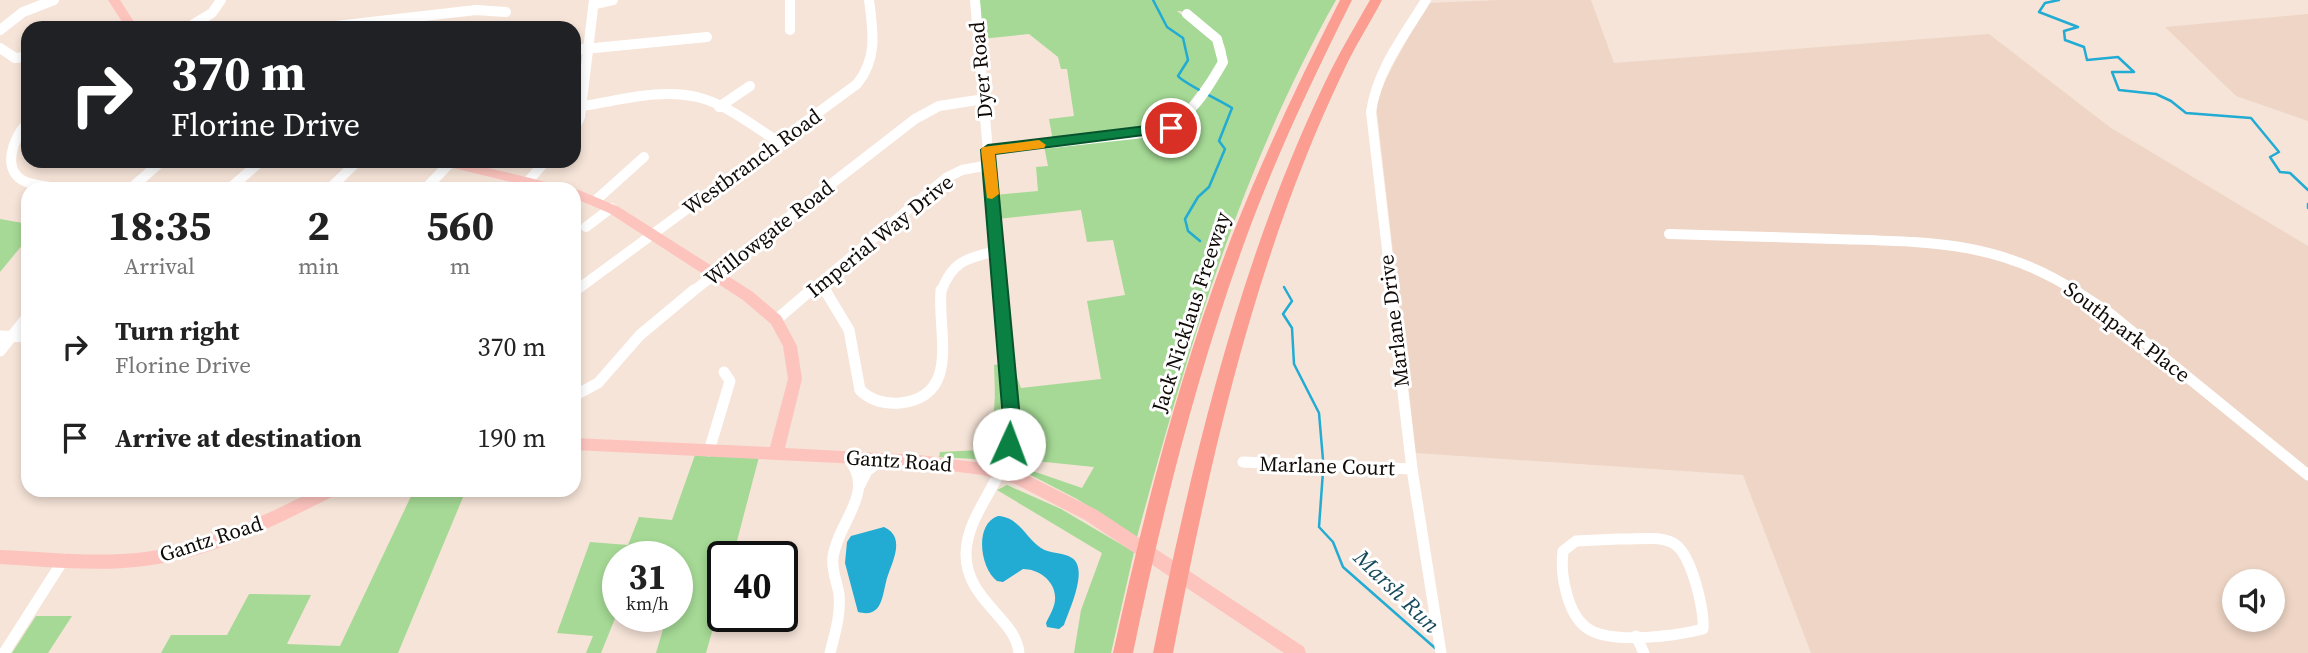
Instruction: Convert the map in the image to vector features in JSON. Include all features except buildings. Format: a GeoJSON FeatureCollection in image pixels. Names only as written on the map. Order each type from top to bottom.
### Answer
{"type":"FeatureCollection","features":[{"type":"Feature","properties":{"kind":"highway","name":"Jack Nicklaus Freeway"},"geometry":{"type":"LineString","coordinates":[[1123,653],[1139,572],[1208,319],[1253,196],[1295,99],[1346,0]]}},
{"type":"Feature","properties":{"kind":"highway"},"geometry":{"type":"LineString","coordinates":[[1163,653],[1201,472],[1240,326],[1283,201],[1345,54],[1376,0]]}},
{"type":"Feature","properties":{"kind":"highway"},"geometry":{"type":"LineString","coordinates":[[1345,54],[1359,40],[1386,0]]}},
{"type":"Feature","properties":{"kind":"main road"},"geometry":{"type":"LineString","coordinates":[[114,0],[128,21]]}},
{"type":"Feature","properties":{"kind":"main road"},"geometry":{"type":"LineString","coordinates":[[467,168],[515,182]]}},
{"type":"Feature","properties":{"kind":"main road"},"geometry":{"type":"LineString","coordinates":[[581,196],[611,208],[748,296],[776,320],[790,346],[795,379],[776,454]]}},
{"type":"Feature","properties":{"kind":"main road","name":"Gantz Road"},"geometry":{"type":"LineString","coordinates":[[581,444],[944,463],[999,472],[1029,481],[1114,530],[1298,653]]}},
{"type":"Feature","properties":{"kind":"main road","name":"Gantz Road"},"geometry":{"type":"LineString","coordinates":[[0,557],[129,561],[184,552],[257,527],[317,497]]}},
{"type":"Feature","properties":{"kind":"street"},"geometry":{"type":"LineString","coordinates":[[0,30],[23,12],[54,0]]}},
{"type":"Feature","properties":{"kind":"street"},"geometry":{"type":"LineString","coordinates":[[199,21],[212,13],[221,0]]}},
{"type":"Feature","properties":{"kind":"street"},"geometry":{"type":"LineString","coordinates":[[581,112],[594,2],[613,0]]}},
{"type":"Feature","properties":{"kind":"street"},"geometry":{"type":"LineString","coordinates":[[790,0],[790,30]]}},
{"type":"Feature","properties":{"kind":"street","name":"Westbranch Road"},"geometry":{"type":"LineString","coordinates":[[581,287],[858,84],[870,70],[874,54],[869,0]]}},
{"type":"Feature","properties":{"kind":"street","name":"Dyer Road"},"geometry":{"type":"LineString","coordinates":[[975,0],[1011,419],[1009,444],[999,472],[964,549],[973,584],[1018,641],[1019,653]]}},
{"type":"Feature","properties":{"kind":"street","name":"Marlane Drive"},"geometry":{"type":"LineString","coordinates":[[1426,0],[1380,79],[1371,107],[1412,469],[1441,652]]}},
{"type":"Feature","properties":{"kind":"street"},"geometry":{"type":"LineString","coordinates":[[382,21],[476,10],[506,12]]}},
{"type":"Feature","properties":{"kind":"street"},"geometry":{"type":"LineString","coordinates":[[435,21],[436,15]]}},
{"type":"Feature","properties":{"kind":"street"},"geometry":{"type":"LineString","coordinates":[[988,150],[1166,130],[1181,121],[1223,62],[1223,49],[1207,27],[1186,15]]}},
{"type":"Feature","properties":{"kind":"street"},"geometry":{"type":"LineString","coordinates":[[581,49],[707,37]]}},
{"type":"Feature","properties":{"kind":"street"},"geometry":{"type":"LineString","coordinates":[[0,48],[15,58],[21,58]]}},
{"type":"Feature","properties":{"kind":"street"},"geometry":{"type":"LineString","coordinates":[[719,107],[750,86]]}},
{"type":"Feature","properties":{"kind":"street"},"geometry":{"type":"LineString","coordinates":[[582,106],[678,95],[699,98],[779,142]]}},
{"type":"Feature","properties":{"kind":"street","name":"Willowgate Road"},"geometry":{"type":"LineString","coordinates":[[581,394],[596,386],[643,332],[915,119],[939,106],[984,99]]}},
{"type":"Feature","properties":{"kind":"street"},"geometry":{"type":"LineString","coordinates":[[21,130],[9,149],[10,167],[23,181],[28,182]]}},
{"type":"Feature","properties":{"kind":"street"},"geometry":{"type":"LineString","coordinates":[[595,201],[644,157]]}},
{"type":"Feature","properties":{"kind":"street","name":"Imperial Way Drive"},"geometry":{"type":"LineString","coordinates":[[776,320],[946,178],[962,170],[989,165]]}},
{"type":"Feature","properties":{"kind":"street"},"geometry":{"type":"LineString","coordinates":[[138,182],[154,168]]}},
{"type":"Feature","properties":{"kind":"street"},"geometry":{"type":"LineString","coordinates":[[237,182],[253,168]]}},
{"type":"Feature","properties":{"kind":"street"},"geometry":{"type":"LineString","coordinates":[[336,182],[351,168]]}},
{"type":"Feature","properties":{"kind":"street"},"geometry":{"type":"LineString","coordinates":[[431,182],[442,168]]}},
{"type":"Feature","properties":{"kind":"street"},"geometry":{"type":"LineString","coordinates":[[528,182],[540,168]]}},
{"type":"Feature","properties":{"kind":"street"},"geometry":{"type":"LineString","coordinates":[[586,227],[611,208]]}},
{"type":"Feature","properties":{"kind":"street","name":"Southpark Place"},"geometry":{"type":"LineString","coordinates":[[1669,234],[1931,242],[1996,253],[2027,264],[2093,301],[2308,474]]}},
{"type":"Feature","properties":{"kind":"street"},"geometry":{"type":"LineString","coordinates":[[820,284],[843,313],[855,351],[859,389],[876,401],[900,402],[932,397],[941,371],[943,281],[947,273],[964,259],[997,251]]}},
{"type":"Feature","properties":{"kind":"street"},"geometry":{"type":"LineString","coordinates":[[0,351],[21,325]]}},
{"type":"Feature","properties":{"kind":"street"},"geometry":{"type":"LineString","coordinates":[[0,336],[21,337]]}},
{"type":"Feature","properties":{"kind":"street"},"geometry":{"type":"LineString","coordinates":[[709,451],[730,381],[724,372]]}},
{"type":"Feature","properties":{"kind":"street"},"geometry":{"type":"LineString","coordinates":[[855,404],[865,395]]}},
{"type":"Feature","properties":{"kind":"street"},"geometry":{"type":"LineString","coordinates":[[831,653],[840,607],[833,559],[854,507],[857,490],[858,469],[847,457]]}},
{"type":"Feature","properties":{"kind":"street"},"geometry":{"type":"LineString","coordinates":[[857,490],[867,471],[883,459]]}},
{"type":"Feature","properties":{"kind":"street","name":"Marlane Court"},"geometry":{"type":"LineString","coordinates":[[1243,462],[1412,469]]}},
{"type":"Feature","properties":{"kind":"street"},"geometry":{"type":"LineString","coordinates":[[1618,539],[1661,541],[1678,545],[1683,550],[1705,616],[1703,629],[1697,632],[1636,636],[1599,634],[1580,621],[1565,587],[1562,557],[1568,544],[1576,541],[1618,539]]}},
{"type":"Feature","properties":{"kind":"street"},"geometry":{"type":"LineString","coordinates":[[4,653],[64,559]]}},
{"type":"Feature","properties":{"kind":"street"},"geometry":{"type":"LineString","coordinates":[[1636,636],[1644,653]]}},
{"type":"Feature","properties":{"kind":"shaded area"},"geometry":{"type":"Polygon","coordinates":[[[1591,0],[1614,63],[1989,34],[2111,128],[2308,246],[2308,653],[1811,653],[1743,475],[1416,453],[1376,103],[1427,3],[1591,0]]]}},
{"type":"Feature","properties":{"kind":"shaded area"},"geometry":{"type":"Polygon","coordinates":[[[2308,14],[2308,121],[2236,96],[2165,27],[2308,14]]]}},
{"type":"Feature","properties":{"kind":"green space"},"geometry":{"type":"Polygon","coordinates":[[[978,0],[1336,0],[1302,64],[1244,195],[1197,330],[1137,537],[1077,499],[1019,469],[1021,467],[1082,488],[1094,467],[1015,459],[1018,436],[1013,368],[1021,388],[1101,379],[1087,301],[1125,295],[1113,240],[1087,242],[1081,210],[998,219],[995,195],[1038,191],[1036,167],[1048,166],[1044,146],[1171,130],[1186,118],[1212,85],[1224,64],[1225,46],[1216,34],[1195,17],[1177,11],[1214,41],[1220,62],[1174,123],[1163,128],[1053,141],[1049,119],[1074,116],[1067,69],[1061,69],[1058,57],[1029,34],[981,39],[978,0]]]}},
{"type":"Feature","properties":{"kind":"green space"},"geometry":{"type":"Polygon","coordinates":[[[0,219],[21,223],[21,246],[0,272],[0,219]]]}},
{"type":"Feature","properties":{"kind":"green space"},"geometry":{"type":"Polygon","coordinates":[[[1001,364],[1004,427],[998,450],[992,460],[939,457],[940,452],[980,450],[993,419],[994,365],[1001,364]]]}},
{"type":"Feature","properties":{"kind":"green space"},"geometry":{"type":"Polygon","coordinates":[[[695,455],[759,457],[737,541],[707,541],[707,632],[712,632],[706,653],[656,653],[662,632],[693,632],[693,541],[630,541],[639,517],[672,520],[695,455]]]}},
{"type":"Feature","properties":{"kind":"green space"},"geometry":{"type":"Polygon","coordinates":[[[1007,485],[1061,509],[1134,552],[1111,653],[1074,653],[1081,610],[1102,553],[997,490],[1007,485]]]}},
{"type":"Feature","properties":{"kind":"green space"},"geometry":{"type":"Polygon","coordinates":[[[411,497],[463,497],[398,653],[161,653],[171,635],[227,635],[249,594],[311,595],[287,644],[340,646],[411,497]]]}},
{"type":"Feature","properties":{"kind":"green space"},"geometry":{"type":"Polygon","coordinates":[[[590,542],[602,543],[602,632],[610,632],[601,653],[586,653],[593,636],[557,633],[590,542]]]}},
{"type":"Feature","properties":{"kind":"green space"},"geometry":{"type":"Polygon","coordinates":[[[36,616],[72,616],[48,653],[12,653],[36,616]]]}},
{"type":"Feature","properties":{"kind":"water"},"geometry":{"type":"Polygon","coordinates":[[[998,516],[1017,524],[1041,548],[1068,556],[1077,563],[1079,571],[1076,590],[1064,625],[1059,629],[1047,627],[1046,623],[1055,600],[1054,590],[1048,580],[1034,571],[1023,569],[1003,582],[997,581],[991,575],[984,557],[983,537],[990,521],[998,516]]]}},
{"type":"Feature","properties":{"kind":"water"},"geometry":{"type":"Polygon","coordinates":[[[884,527],[895,538],[896,552],[879,606],[872,612],[858,612],[845,563],[847,542],[851,536],[884,527]]]}},
{"type":"Feature","properties":{"kind":"waterway","name":"Marsh Run"},"geometry":{"type":"LineString","coordinates":[[1153,0],[1167,27],[1183,38],[1188,60],[1178,76],[1232,108],[1219,141],[1225,149],[1209,187],[1198,197],[1185,219],[1188,231],[1200,241]]}},
{"type":"Feature","properties":{"kind":"waterway"},"geometry":{"type":"LineString","coordinates":[[2059,0],[2045,3],[2039,12],[2078,27],[2064,31],[2065,40],[2084,47],[2087,60],[2118,57],[2134,72],[2112,72],[2119,90],[2156,94],[2171,101],[2186,113],[2251,118],[2279,152],[2270,157],[2280,172],[2290,173],[2308,190]]}},
{"type":"Feature","properties":{"kind":"waterway","name":"Marsh Run"},"geometry":{"type":"LineString","coordinates":[[1284,287],[1292,301],[1283,314],[1292,328],[1294,364],[1319,413],[1323,460]]}},
{"type":"Feature","properties":{"kind":"waterway","name":"Marsh Run"},"geometry":{"type":"LineString","coordinates":[[1323,471],[1319,527],[1333,542],[1343,567],[1435,648]]}},
{"type":"Feature","properties":{"kind":"slow traffic"},"geometry":{"type":"LineString","coordinates":[[992,194],[988,150],[1039,145]]}},
{"type":"Feature","properties":{"kind":"route"},"geometry":{"type":"LineString","coordinates":[[1009,444],[1011,419],[988,150],[1171,128]]}}]}
